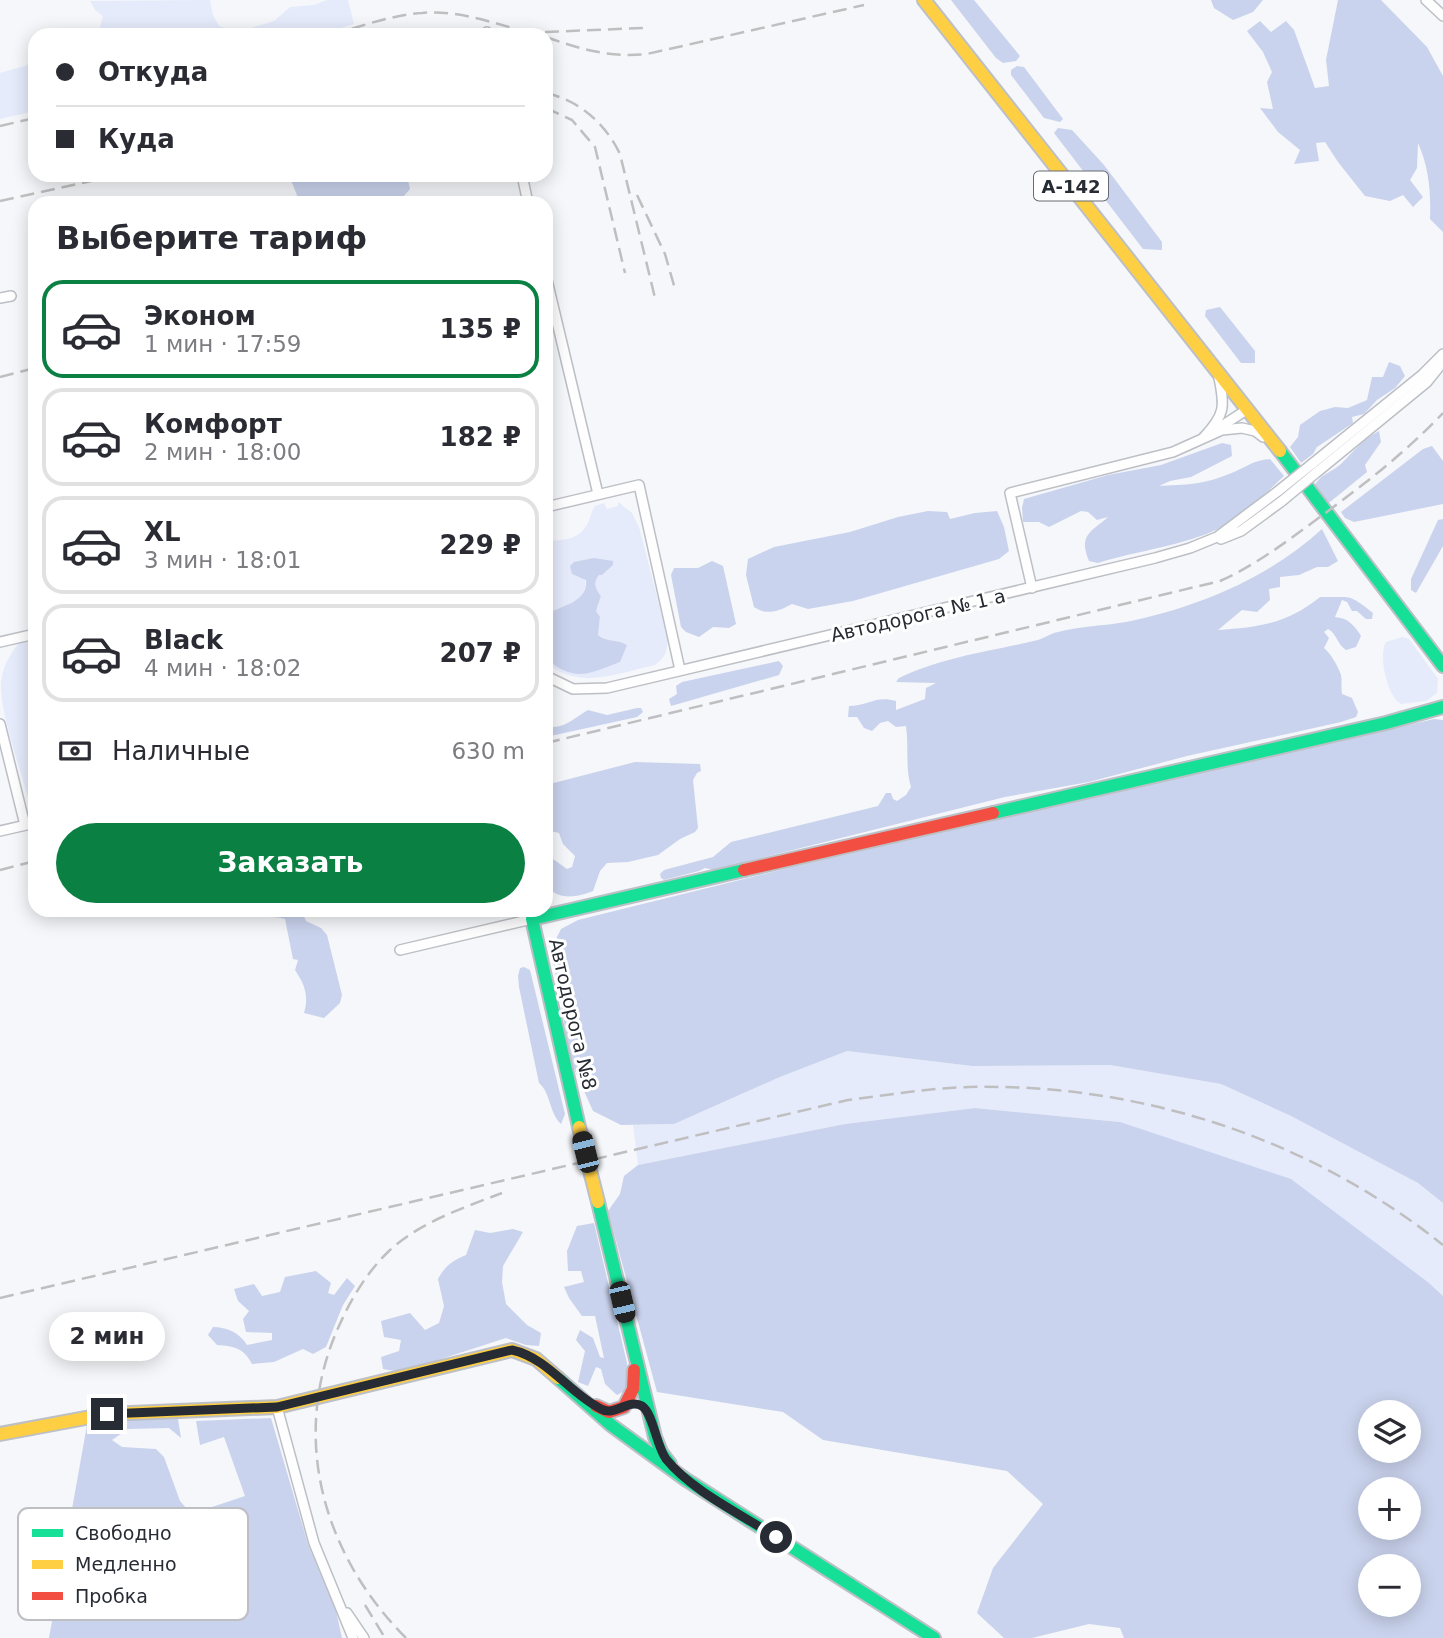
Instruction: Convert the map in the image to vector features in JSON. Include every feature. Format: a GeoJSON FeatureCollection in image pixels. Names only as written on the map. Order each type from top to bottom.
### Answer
{"type":"FeatureCollection","features":[{"type":"Feature","properties":{"kind":"main road","name":"А-142"},"geometry":{"type":"LineString","coordinates":[[924,0],[1248,409],[1443,666]]}},
{"type":"Feature","properties":{"kind":"main road"},"geometry":{"type":"LineString","coordinates":[[553,909],[1373,727],[1443,707]]}},
{"type":"Feature","properties":{"kind":"main road","name":"Автодорога №8"},"geometry":{"type":"LineString","coordinates":[[532,917],[634,1355]]}},
{"type":"Feature","properties":{"kind":"main road"},"geometry":{"type":"LineString","coordinates":[[0,1434],[107,1414],[277,1407],[512,1350],[536,1359],[623,1433],[685,1479],[934,1638]]}},
{"type":"Feature","properties":{"kind":"main road"},"geometry":{"type":"LineString","coordinates":[[634,1355],[633,1390],[618,1415],[617,1422],[623,1433],[633,1437],[643,1434],[650,1417]]}},
{"type":"Feature","properties":{"kind":"main road"},"geometry":{"type":"LineString","coordinates":[[634,1355],[661,1452],[685,1479]]}},
{"type":"Feature","properties":{"kind":"main road"},"geometry":{"type":"LineString","coordinates":[[578,1394],[603,1410],[614,1411],[639,1405],[650,1417]]}},
{"type":"Feature","properties":{"kind":"street"},"geometry":{"type":"LineString","coordinates":[[1426,0],[1443,16]]}},
{"type":"Feature","properties":{"kind":"street"},"geometry":{"type":"LineString","coordinates":[[0,298],[11,296]]}},
{"type":"Feature","properties":{"kind":"street"},"geometry":{"type":"LineString","coordinates":[[553,305],[598,494]]}},
{"type":"Feature","properties":{"kind":"street"},"geometry":{"type":"LineString","coordinates":[[1315,468],[1443,354]]}},
{"type":"Feature","properties":{"kind":"street"},"geometry":{"type":"LineString","coordinates":[[1315,468],[1427,382],[1443,362]]}},
{"type":"Feature","properties":{"kind":"street"},"geometry":{"type":"LineString","coordinates":[[1200,441],[1218,422],[1224,403],[1218,371]]}},
{"type":"Feature","properties":{"kind":"street"},"geometry":{"type":"LineString","coordinates":[[1200,441],[1248,409]]}},
{"type":"Feature","properties":{"kind":"street"},"geometry":{"type":"LineString","coordinates":[[1032,588],[1010,494],[1173,452],[1222,430],[1242,428],[1255,431],[1273,444]]}},
{"type":"Feature","properties":{"kind":"street","name":"Автодорога № 1 а"},"geometry":{"type":"LineString","coordinates":[[553,679],[573,689],[607,688],[1190,548],[1226,531],[1279,497],[1315,468]]}},
{"type":"Feature","properties":{"kind":"street"},"geometry":{"type":"LineString","coordinates":[[553,505],[639,485],[680,670]]}},
{"type":"Feature","properties":{"kind":"street"},"geometry":{"type":"LineString","coordinates":[[0,642],[28,636]]}},
{"type":"Feature","properties":{"kind":"street"},"geometry":{"type":"LineString","coordinates":[[0,724],[25,825]]}},
{"type":"Feature","properties":{"kind":"street"},"geometry":{"type":"LineString","coordinates":[[0,831],[28,824]]}},
{"type":"Feature","properties":{"kind":"street"},"geometry":{"type":"LineString","coordinates":[[400,950],[520,917]]}},
{"type":"Feature","properties":{"kind":"street"},"geometry":{"type":"LineString","coordinates":[[277,1407],[314,1543],[353,1638]]}},
{"type":"Feature","properties":{"kind":"street"},"geometry":{"type":"LineString","coordinates":[[335,1593],[364,1638]]}},
{"type":"Feature","properties":{"kind":"shaded area"},"geometry":{"type":"Polygon","coordinates":[[[210,0],[219,26],[225,28],[100,28],[103,16],[95,10],[90,1],[210,0]]]}},
{"type":"Feature","properties":{"kind":"shaded area"},"geometry":{"type":"Polygon","coordinates":[[[327,0],[348,0],[354,24],[341,28],[251,28],[274,21],[290,7],[314,5],[327,0]]]}},
{"type":"Feature","properties":{"kind":"shaded area"},"geometry":{"type":"Polygon","coordinates":[[[951,0],[974,0],[1020,56],[1016,61],[1003,63],[996,58],[951,0]]]}},
{"type":"Feature","properties":{"kind":"shaded area"},"geometry":{"type":"Polygon","coordinates":[[[1211,0],[1263,0],[1253,12],[1233,20],[1214,8],[1211,0]]]}},
{"type":"Feature","properties":{"kind":"shaded area"},"geometry":{"type":"Polygon","coordinates":[[[1338,0],[1381,0],[1427,47],[1443,76],[1443,232],[1430,219],[1425,161],[1418,143],[1417,168],[1410,180],[1423,197],[1413,207],[1403,195],[1390,201],[1365,196],[1325,142],[1316,143],[1319,161],[1294,164],[1300,150],[1278,132],[1260,108],[1273,109],[1267,82],[1272,72],[1263,52],[1247,31],[1260,21],[1271,32],[1286,21],[1294,30],[1315,88],[1329,86],[1326,60],[1338,0]]]}},
{"type":"Feature","properties":{"kind":"shaded area"},"geometry":{"type":"Polygon","coordinates":[[[28,65],[28,113],[0,119],[0,73],[28,65]]]}},
{"type":"Feature","properties":{"kind":"shaded area"},"geometry":{"type":"Polygon","coordinates":[[[1017,66],[1024,67],[1063,119],[1060,122],[1044,118],[1011,75],[1011,70],[1017,66]]]}},
{"type":"Feature","properties":{"kind":"shaded area"},"geometry":{"type":"Polygon","coordinates":[[[1058,128],[1072,130],[1104,165],[1162,242],[1162,250],[1143,249],[1054,133],[1058,128]]]}},
{"type":"Feature","properties":{"kind":"shaded area"},"geometry":{"type":"Polygon","coordinates":[[[292,182],[408,182],[410,189],[404,196],[297,196],[292,182]]]}},
{"type":"Feature","properties":{"kind":"shaded area"},"geometry":{"type":"Polygon","coordinates":[[[1220,307],[1255,351],[1255,363],[1241,363],[1205,316],[1206,310],[1220,307]]]}},
{"type":"Feature","properties":{"kind":"shaded area"},"geometry":{"type":"Polygon","coordinates":[[[1389,362],[1400,366],[1405,376],[1395,388],[1377,400],[1364,414],[1352,417],[1353,423],[1317,447],[1313,454],[1301,463],[1290,447],[1298,437],[1300,425],[1320,411],[1335,407],[1348,408],[1367,400],[1372,377],[1383,377],[1389,362]]]}},
{"type":"Feature","properties":{"kind":"shaded area"},"geometry":{"type":"Polygon","coordinates":[[[1379,431],[1381,442],[1365,465],[1367,472],[1330,502],[1321,501],[1313,490],[1318,481],[1379,431]]]}},
{"type":"Feature","properties":{"kind":"shaded area"},"geometry":{"type":"Polygon","coordinates":[[[1222,443],[1231,445],[1232,456],[1191,477],[1159,486],[1212,480],[1270,459],[1284,476],[1237,517],[1207,534],[1098,563],[1089,561],[1086,540],[1108,517],[1097,520],[1088,512],[1081,511],[1049,527],[1039,522],[1023,522],[1024,499],[1108,475],[1161,465],[1222,443]]]}},
{"type":"Feature","properties":{"kind":"shaded area"},"geometry":{"type":"Polygon","coordinates":[[[1432,446],[1443,461],[1443,504],[1354,522],[1345,518],[1341,512],[1423,449],[1432,446]]]}},
{"type":"Feature","properties":{"kind":"shaded area"},"geometry":{"type":"Polygon","coordinates":[[[618,502],[632,513],[639,527],[668,638],[666,650],[655,665],[599,677],[571,676],[558,671],[553,667],[553,663],[620,640],[612,642],[598,635],[600,617],[596,611],[601,596],[595,583],[599,575],[613,565],[585,580],[585,588],[578,599],[553,612],[553,541],[573,537],[582,532],[595,506],[604,503],[607,509],[618,506],[618,502]]]}},
{"type":"Feature","properties":{"kind":"shaded area"},"geometry":{"type":"Polygon","coordinates":[[[928,511],[947,512],[950,519],[997,511],[1004,527],[1009,551],[999,559],[853,601],[808,609],[792,604],[768,612],[754,607],[746,575],[748,559],[774,547],[850,532],[928,511]]]}},
{"type":"Feature","properties":{"kind":"shaded area"},"geometry":{"type":"Polygon","coordinates":[[[1443,519],[1443,546],[1416,593],[1411,590],[1411,579],[1438,520],[1443,519]]]}},
{"type":"Feature","properties":{"kind":"shaded area"},"geometry":{"type":"Polygon","coordinates":[[[1322,529],[1338,561],[1328,567],[1317,567],[1299,575],[1280,577],[1280,587],[1269,589],[1270,600],[1257,612],[1242,610],[1218,630],[1284,619],[1320,597],[1348,597],[1358,602],[1373,613],[1372,619],[1366,619],[1357,611],[1352,611],[1347,602],[1342,600],[1335,617],[1353,625],[1361,636],[1356,647],[1346,650],[1331,631],[1328,629],[1324,632],[1329,638],[1324,648],[1338,668],[1342,694],[1352,698],[1358,712],[1356,717],[1089,782],[1005,797],[713,870],[705,868],[664,880],[661,878],[660,874],[664,870],[713,857],[731,842],[878,806],[886,793],[891,793],[897,801],[906,795],[911,787],[906,726],[896,727],[888,721],[880,723],[872,731],[864,728],[857,717],[848,717],[849,706],[889,699],[896,701],[896,710],[925,699],[926,688],[936,683],[896,682],[899,678],[950,660],[1038,640],[1053,633],[1153,616],[1205,599],[1278,563],[1322,529]]]}},
{"type":"Feature","properties":{"kind":"shaded area"},"geometry":{"type":"Polygon","coordinates":[[[594,558],[613,561],[613,565],[599,575],[595,583],[601,596],[596,611],[600,617],[598,635],[627,645],[620,662],[582,674],[565,671],[553,664],[553,612],[578,599],[585,588],[586,580],[572,574],[570,566],[574,562],[594,558]]]}},
{"type":"Feature","properties":{"kind":"shaded area"},"geometry":{"type":"Polygon","coordinates":[[[712,561],[723,566],[736,624],[729,628],[713,627],[699,637],[681,627],[671,575],[674,568],[698,568],[712,561]]]}},
{"type":"Feature","properties":{"kind":"shaded area"},"geometry":{"type":"Polygon","coordinates":[[[1402,637],[1409,639],[1438,679],[1437,693],[1426,701],[1401,704],[1388,685],[1384,648],[1386,642],[1402,637]]]}},
{"type":"Feature","properties":{"kind":"shaded area"},"geometry":{"type":"Polygon","coordinates":[[[28,642],[28,798],[4,710],[1,684],[6,662],[18,644],[28,642]]]}},
{"type":"Feature","properties":{"kind":"shaded area"},"geometry":{"type":"Polygon","coordinates":[[[779,661],[783,666],[779,675],[671,706],[669,699],[677,694],[676,686],[682,682],[779,661]]]}},
{"type":"Feature","properties":{"kind":"shaded area"},"geometry":{"type":"Polygon","coordinates":[[[637,708],[641,708],[643,712],[637,717],[553,735],[553,727],[563,725],[588,710],[607,715],[637,708]]]}},
{"type":"Feature","properties":{"kind":"shaded area"},"geometry":{"type":"Polygon","coordinates":[[[1434,719],[1443,720],[1443,1203],[1418,1183],[1291,1116],[1221,1084],[1110,1065],[972,1066],[847,1051],[674,1124],[621,1125],[593,1111],[571,1062],[551,949],[561,929],[578,920],[792,867],[1434,719]]]}},
{"type":"Feature","properties":{"kind":"shaded area"},"geometry":{"type":"Polygon","coordinates":[[[635,762],[700,764],[701,771],[693,780],[698,828],[658,855],[628,862],[607,863],[600,871],[593,891],[574,896],[561,895],[553,891],[553,859],[567,869],[572,867],[575,856],[563,844],[559,833],[553,832],[553,783],[635,762]]]}},
{"type":"Feature","properties":{"kind":"shaded area"},"geometry":{"type":"Polygon","coordinates":[[[275,917],[304,917],[327,935],[342,995],[340,1003],[324,1018],[304,1013],[305,991],[295,970],[298,960],[293,959],[285,919],[275,917]]]}},
{"type":"Feature","properties":{"kind":"shaded area"},"geometry":{"type":"Polygon","coordinates":[[[520,968],[530,970],[565,1114],[561,1124],[539,1083],[519,987],[520,968]]]}},
{"type":"Feature","properties":{"kind":"shaded area"},"geometry":{"type":"Polygon","coordinates":[[[847,1051],[972,1066],[1110,1065],[1221,1084],[1291,1116],[1418,1183],[1443,1203],[1443,1296],[1429,1283],[1120,1122],[975,1108],[845,1124],[638,1165],[633,1125],[674,1124],[847,1051]]]}},
{"type":"Feature","properties":{"kind":"shaded area"},"geometry":{"type":"Polygon","coordinates":[[[975,1108],[1120,1122],[1291,1179],[1443,1296],[1443,1638],[1124,1638],[1120,1628],[1089,1624],[1032,1638],[1004,1638],[977,1613],[993,1568],[1043,1504],[1007,1471],[823,1440],[783,1412],[657,1392],[608,1211],[620,1194],[624,1176],[638,1165],[845,1124],[975,1108]]]}},
{"type":"Feature","properties":{"kind":"shaded area"},"geometry":{"type":"Polygon","coordinates":[[[594,1223],[627,1363],[628,1389],[617,1395],[605,1384],[601,1369],[596,1367],[588,1386],[578,1382],[585,1351],[576,1340],[580,1330],[593,1338],[600,1357],[604,1358],[595,1316],[582,1316],[564,1287],[584,1282],[581,1271],[568,1271],[567,1251],[577,1226],[594,1223]]]}},
{"type":"Feature","properties":{"kind":"shaded area"},"geometry":{"type":"Polygon","coordinates":[[[513,1229],[523,1232],[503,1266],[502,1282],[506,1304],[527,1325],[541,1333],[539,1346],[506,1338],[401,1372],[383,1369],[381,1357],[399,1351],[401,1340],[384,1337],[381,1321],[410,1313],[425,1330],[439,1323],[444,1306],[438,1279],[449,1264],[466,1255],[475,1230],[490,1233],[513,1229]]]}},
{"type":"Feature","properties":{"kind":"shaded area"},"geometry":{"type":"Polygon","coordinates":[[[316,1271],[331,1283],[328,1293],[334,1295],[347,1278],[355,1286],[343,1305],[326,1347],[313,1354],[303,1349],[274,1362],[252,1364],[242,1351],[217,1345],[208,1335],[213,1327],[218,1327],[237,1334],[247,1345],[272,1340],[272,1333],[246,1332],[243,1319],[249,1311],[238,1301],[234,1289],[254,1284],[262,1296],[280,1292],[285,1277],[316,1271]]]}},
{"type":"Feature","properties":{"kind":"shaded area"},"geometry":{"type":"Polygon","coordinates":[[[147,1418],[178,1419],[181,1438],[169,1428],[128,1429],[112,1440],[122,1447],[156,1449],[164,1457],[180,1501],[186,1508],[72,1508],[87,1425],[147,1418]]]}},
{"type":"Feature","properties":{"kind":"shaded area"},"geometry":{"type":"Polygon","coordinates":[[[271,1418],[308,1544],[336,1611],[342,1638],[49,1638],[52,1620],[248,1620],[248,1508],[209,1508],[245,1496],[224,1437],[200,1445],[196,1421],[271,1418]]]}},
{"type":"Feature","properties":{"kind":"railway"},"geometry":{"type":"LineString","coordinates":[[553,39],[595,52],[647,54],[864,5]]}},
{"type":"Feature","properties":{"kind":"railway"},"geometry":{"type":"LineString","coordinates":[[355,28],[388,18],[436,12],[466,16],[513,28]]}},
{"type":"Feature","properties":{"kind":"railway"},"geometry":{"type":"LineString","coordinates":[[553,32],[643,28]]}},
{"type":"Feature","properties":{"kind":"railway"},"geometry":{"type":"LineString","coordinates":[[553,95],[590,115],[607,133],[620,154],[656,302]]}},
{"type":"Feature","properties":{"kind":"railway"},"geometry":{"type":"LineString","coordinates":[[553,111],[572,120],[595,147],[625,273]]}},
{"type":"Feature","properties":{"kind":"railway"},"geometry":{"type":"LineString","coordinates":[[0,126],[28,120]]}},
{"type":"Feature","properties":{"kind":"railway"},"geometry":{"type":"LineString","coordinates":[[0,201],[86,182]]}},
{"type":"Feature","properties":{"kind":"railway"},"geometry":{"type":"LineString","coordinates":[[637,195],[665,254],[675,289]]}},
{"type":"Feature","properties":{"kind":"railway"},"geometry":{"type":"LineString","coordinates":[[0,377],[28,370]]}},
{"type":"Feature","properties":{"kind":"railway"},"geometry":{"type":"LineString","coordinates":[[553,741],[1220,581],[1274,551],[1340,502],[1401,453],[1443,413]]}},
{"type":"Feature","properties":{"kind":"railway"},"geometry":{"type":"LineString","coordinates":[[0,870],[28,863]]}},
{"type":"Feature","properties":{"kind":"railway"},"geometry":{"type":"LineString","coordinates":[[0,1298],[848,1100],[969,1087],[1033,1088],[1096,1095],[1159,1107],[1220,1124],[1279,1147],[1336,1175],[1391,1207],[1443,1245]]}},
{"type":"Feature","properties":{"kind":"railway"},"geometry":{"type":"LineString","coordinates":[[406,1638],[377,1605],[353,1570],[335,1532],[323,1492],[316,1451],[317,1409],[324,1368],[339,1326],[360,1286],[389,1251],[428,1224],[502,1193]]}},
{"type":"Feature","properties":{"kind":"railway"},"geometry":{"type":"LineString","coordinates":[[365,1605],[385,1638]]}},
{"type":"Feature","properties":{"kind":"traffic: fast"},"geometry":{"type":"LineString","coordinates":[[1280,451],[1443,666]]}},
{"type":"Feature","properties":{"kind":"traffic: fast"},"geometry":{"type":"LineString","coordinates":[[993,813],[1386,723],[1443,707]]}},
{"type":"Feature","properties":{"kind":"traffic: fast"},"geometry":{"type":"LineString","coordinates":[[553,914],[744,870]]}},
{"type":"Feature","properties":{"kind":"traffic: fast"},"geometry":{"type":"LineString","coordinates":[[541,917],[532,919],[579,1127]]}},
{"type":"Feature","properties":{"kind":"traffic: fast"},"geometry":{"type":"LineString","coordinates":[[598,1202],[655,1437],[670,1464]]}},
{"type":"Feature","properties":{"kind":"traffic: fast"},"geometry":{"type":"LineString","coordinates":[[558,1378],[611,1425],[685,1479],[934,1638]]}},
{"type":"Feature","properties":{"kind":"traffic: slow"},"geometry":{"type":"LineString","coordinates":[[924,0],[1280,451]]}},
{"type":"Feature","properties":{"kind":"traffic: slow"},"geometry":{"type":"LineString","coordinates":[[579,1127],[598,1202]]}},
{"type":"Feature","properties":{"kind":"traffic: slow"},"geometry":{"type":"LineString","coordinates":[[0,1434],[107,1414],[277,1407],[512,1350],[536,1359],[558,1378]]}},
{"type":"Feature","properties":{"kind":"traffic: jam"},"geometry":{"type":"LineString","coordinates":[[744,870],[993,813]]}},
{"type":"Feature","properties":{"kind":"traffic: jam"},"geometry":{"type":"LineString","coordinates":[[596,1406],[609,1412],[624,1407],[633,1389],[634,1370]]}},
{"type":"Feature","properties":{"kind":"route"},"geometry":{"type":"LineString","coordinates":[[107,1414],[277,1407],[512,1350],[536,1359],[578,1394],[603,1410],[614,1411],[632,1404],[642,1406],[650,1417],[661,1452],[685,1479],[776,1537]]}}]}
